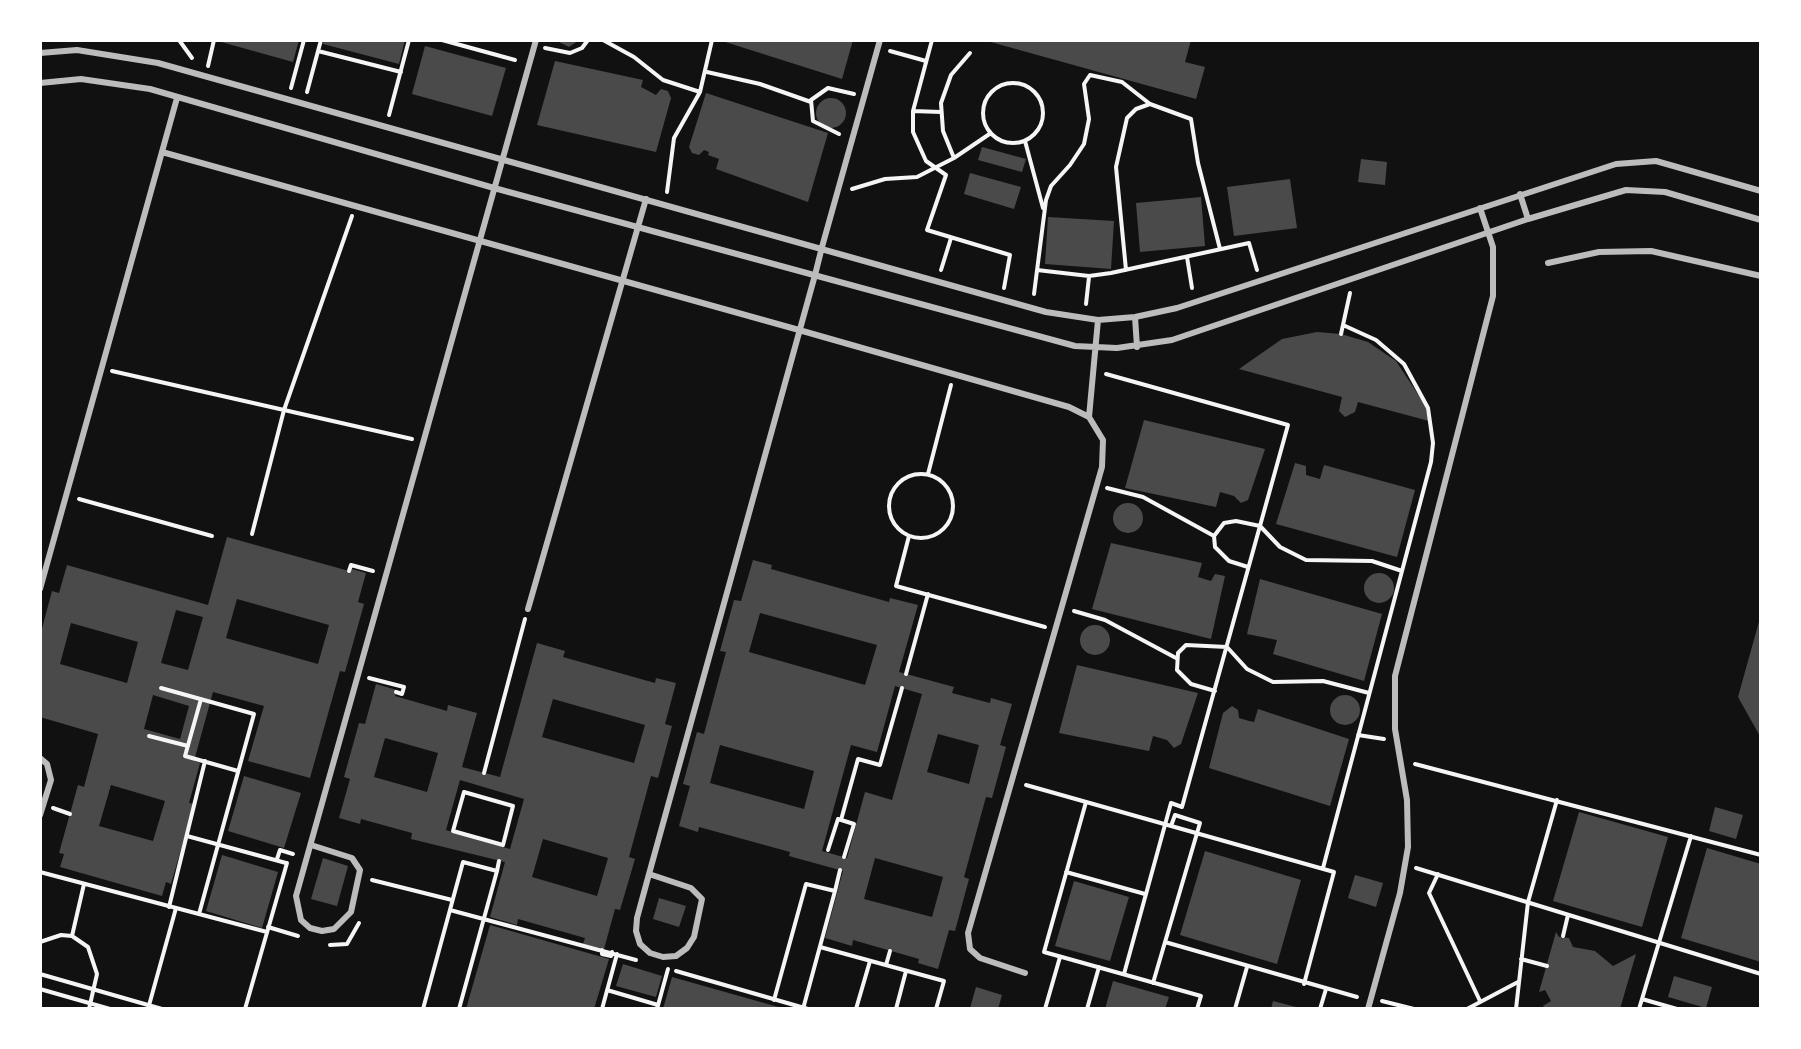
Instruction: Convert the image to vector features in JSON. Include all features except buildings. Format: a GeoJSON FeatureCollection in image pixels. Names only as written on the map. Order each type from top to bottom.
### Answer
{"type":"FeatureCollection","features":[{"type":"Feature","properties":{"kind":"lane"},"geometry":{"type":"LineString","coordinates":[[649,874],[691,888],[702,899],[694,937],[687,948],[676,956],[663,957],[650,953],[640,944],[636,931],[649,874],[880,40]]}},
{"type":"Feature","properties":{"kind":"lane"},"geometry":{"type":"LineString","coordinates":[[311,845],[352,858],[360,870],[351,912],[334,929],[310,928],[296,908],[311,845],[535,43]]}},
{"type":"Feature","properties":{"kind":"lane"},"geometry":{"type":"LineString","coordinates":[[40,53],[91,52],[158,63],[1032,308],[1098,320],[1135,317],[1194,302],[1596,169],[1636,161],[1676,166],[1761,191]]}},
{"type":"Feature","properties":{"kind":"lane"},"geometry":{"type":"LineString","coordinates":[[40,83],[81,79],[116,82],[1052,342],[1098,348],[1137,347],[1181,337],[1607,195],[1646,189],[1665,192],[1761,220]]}},
{"type":"Feature","properties":{"kind":"lane"},"geometry":{"type":"LineString","coordinates":[[40,589],[177,98]]}},
{"type":"Feature","properties":{"kind":"lane"},"geometry":{"type":"LineString","coordinates":[[162,152],[1069,407],[1089,417],[1098,428],[1105,454],[968,942],[980,958],[1025,973]]}},
{"type":"Feature","properties":{"kind":"lane"},"geometry":{"type":"LineString","coordinates":[[1520,194],[1528,219]]}},
{"type":"Feature","properties":{"kind":"lane"},"geometry":{"type":"LineString","coordinates":[[528,609],[646,199]]}},
{"type":"Feature","properties":{"kind":"lane"},"geometry":{"type":"LineString","coordinates":[[1368,1009],[1400,893],[1408,847],[1407,800],[1393,703],[1401,650],[1493,296],[1496,264],[1480,208]]}},
{"type":"Feature","properties":{"kind":"lane"},"geometry":{"type":"LineString","coordinates":[[1548,263],[1599,252],[1651,251],[1761,276]]}},
{"type":"Feature","properties":{"kind":"lane"},"geometry":{"type":"LineString","coordinates":[[1135,317],[1137,347]]}},
{"type":"Feature","properties":{"kind":"lane"},"geometry":{"type":"LineString","coordinates":[[1089,417],[1096,371],[1098,320]]}},
{"type":"Feature","properties":{"kind":"lane"},"geometry":{"type":"LineString","coordinates":[[40,758],[47,764],[51,780],[40,815]]}},
{"type":"Feature","properties":{"kind":"path"},"geometry":{"type":"LineString","coordinates":[[205,76],[214,40]]}},
{"type":"Feature","properties":{"kind":"path"},"geometry":{"type":"LineString","coordinates":[[288,100],[304,40]]}},
{"type":"Feature","properties":{"kind":"path"},"geometry":{"type":"LineString","coordinates":[[304,104],[321,40]]}},
{"type":"Feature","properties":{"kind":"path"},"geometry":{"type":"LineString","coordinates":[[386,128],[409,40]]}},
{"type":"Feature","properties":{"kind":"path"},"geometry":{"type":"LineString","coordinates":[[442,40],[529,64]]}},
{"type":"Feature","properties":{"kind":"path"},"geometry":{"type":"LineString","coordinates":[[535,43],[570,53],[582,48],[588,40]]}},
{"type":"Feature","properties":{"kind":"path"},"geometry":{"type":"LineString","coordinates":[[603,40],[625,50],[663,80],[700,92]]}},
{"type":"Feature","properties":{"kind":"path"},"geometry":{"type":"LineString","coordinates":[[666,204],[674,138],[700,92],[712,40]]}},
{"type":"Feature","properties":{"kind":"path"},"geometry":{"type":"LineString","coordinates":[[932,40],[913,111],[916,143],[934,168],[946,175],[927,230],[1010,255],[1002,299]]}},
{"type":"Feature","properties":{"kind":"path"},"geometry":{"type":"LineString","coordinates":[[877,48],[926,61]]}},
{"type":"Feature","properties":{"kind":"path"},"geometry":{"type":"LineString","coordinates":[[318,51],[401,72]]}},
{"type":"Feature","properties":{"kind":"path"},"geometry":{"type":"LineString","coordinates":[[954,158],[943,131],[941,112],[951,75],[970,53]]}},
{"type":"Feature","properties":{"kind":"path"},"geometry":{"type":"LineString","coordinates":[[707,72],[760,84],[811,102]]}},
{"type":"Feature","properties":{"kind":"path"},"geometry":{"type":"LineString","coordinates":[[1032,308],[1043,209],[1051,186],[1084,144],[1089,119],[1086,79],[1097,75],[1122,82],[1150,104],[1187,116],[1194,124],[1198,163],[1220,249]]}},
{"type":"Feature","properties":{"kind":"path"},"geometry":{"type":"LineString","coordinates":[[1019,83],[1038,96],[1043,110],[1041,125],[1025,141],[1007,142],[991,133],[983,112],[987,98],[997,87],[1019,83]]}},
{"type":"Feature","properties":{"kind":"path"},"geometry":{"type":"LineString","coordinates":[[853,137],[820,127],[810,115],[811,102],[816,94],[828,88],[864,97]]}},
{"type":"Feature","properties":{"kind":"path"},"geometry":{"type":"LineString","coordinates":[[1126,271],[1116,195],[1116,167],[1127,118],[1136,109],[1150,104]]}},
{"type":"Feature","properties":{"kind":"path"},"geometry":{"type":"LineString","coordinates":[[913,111],[941,112]]}},
{"type":"Feature","properties":{"kind":"path"},"geometry":{"type":"LineString","coordinates":[[838,191],[885,179],[917,177],[954,158],[991,133]]}},
{"type":"Feature","properties":{"kind":"path"},"geometry":{"type":"LineString","coordinates":[[1025,141],[1043,209]]}},
{"type":"Feature","properties":{"kind":"path"},"geometry":{"type":"LineString","coordinates":[[252,534],[284,410],[356,206]]}},
{"type":"Feature","properties":{"kind":"path"},"geometry":{"type":"LineString","coordinates":[[937,280],[951,238]]}},
{"type":"Feature","properties":{"kind":"path"},"geometry":{"type":"LineString","coordinates":[[1037,270],[1089,276],[1126,271],[1249,243],[1260,280]]}},
{"type":"Feature","properties":{"kind":"path"},"geometry":{"type":"LineString","coordinates":[[1187,256],[1194,302]]}},
{"type":"Feature","properties":{"kind":"path"},"geometry":{"type":"LineString","coordinates":[[1085,318],[1089,276]]}},
{"type":"Feature","properties":{"kind":"path"},"geometry":{"type":"LineString","coordinates":[[1341,334],[1353,279]]}},
{"type":"Feature","properties":{"kind":"path"},"geometry":{"type":"LineString","coordinates":[[1323,868],[1431,462],[1430,416],[1422,393],[1404,364],[1376,340],[1343,325]]}},
{"type":"Feature","properties":{"kind":"path"},"geometry":{"type":"LineString","coordinates":[[102,369],[424,442]]}},
{"type":"Feature","properties":{"kind":"path"},"geometry":{"type":"LineString","coordinates":[[1096,371],[1288,425],[1182,807],[1171,803],[1168,825],[1124,974]]}},
{"type":"Feature","properties":{"kind":"path"},"geometry":{"type":"LineString","coordinates":[[928,474],[954,375]]}},
{"type":"Feature","properties":{"kind":"path"},"geometry":{"type":"LineString","coordinates":[[928,474],[937,478],[951,493],[952,513],[949,522],[934,536],[909,536],[891,519],[889,499],[893,489],[908,476],[928,474]]}},
{"type":"Feature","properties":{"kind":"path"},"geometry":{"type":"LineString","coordinates":[[1096,487],[1143,497],[1214,536]]}},
{"type":"Feature","properties":{"kind":"path"},"geometry":{"type":"LineString","coordinates":[[66,495],[212,536]]}},
{"type":"Feature","properties":{"kind":"path"},"geometry":{"type":"LineString","coordinates":[[1249,567],[1223,558],[1215,547],[1214,536],[1220,526],[1229,521],[1260,526],[1280,547],[1306,560],[1372,561],[1402,571]]}},
{"type":"Feature","properties":{"kind":"path"},"geometry":{"type":"LineString","coordinates":[[909,536],[896,586],[1055,630]]}},
{"type":"Feature","properties":{"kind":"path"},"geometry":{"type":"LineString","coordinates":[[349,571],[351,565],[387,575]]}},
{"type":"Feature","properties":{"kind":"path"},"geometry":{"type":"LineString","coordinates":[[906,674],[928,594]]}},
{"type":"Feature","properties":{"kind":"path"},"geometry":{"type":"LineString","coordinates":[[484,773],[528,609]]}},
{"type":"Feature","properties":{"kind":"path"},"geometry":{"type":"LineString","coordinates":[[1061,611],[1105,620],[1176,658]]}},
{"type":"Feature","properties":{"kind":"path"},"geometry":{"type":"LineString","coordinates":[[1215,691],[1185,680],[1177,670],[1176,658],[1182,648],[1191,644],[1227,647],[1247,669],[1273,682],[1323,681],[1369,693]]}},
{"type":"Feature","properties":{"kind":"path"},"geometry":{"type":"LineString","coordinates":[[359,676],[404,687],[402,694],[396,692]]}},
{"type":"Feature","properties":{"kind":"path"},"geometry":{"type":"LineString","coordinates":[[161,688],[254,714],[199,914]]}},
{"type":"Feature","properties":{"kind":"path"},"geometry":{"type":"LineString","coordinates":[[841,820],[858,759],[880,765],[902,688]]}},
{"type":"Feature","properties":{"kind":"path"},"geometry":{"type":"LineString","coordinates":[[201,699],[185,756],[239,771]]}},
{"type":"Feature","properties":{"kind":"path"},"geometry":{"type":"LineString","coordinates":[[1358,735],[1397,741]]}},
{"type":"Feature","properties":{"kind":"path"},"geometry":{"type":"LineString","coordinates":[[149,736],[188,746]]}},
{"type":"Feature","properties":{"kind":"path"},"geometry":{"type":"LineString","coordinates":[[169,907],[205,761]]}},
{"type":"Feature","properties":{"kind":"path"},"geometry":{"type":"LineString","coordinates":[[1433,767],[1761,855]]}},
{"type":"Feature","properties":{"kind":"path"},"geometry":{"type":"LineString","coordinates":[[1012,781],[1334,872],[1304,984]]}},
{"type":"Feature","properties":{"kind":"path"},"geometry":{"type":"LineString","coordinates":[[478,796],[480,786]]}},
{"type":"Feature","properties":{"kind":"path"},"geometry":{"type":"LineString","coordinates":[[464,792],[478,796],[513,806],[503,846],[453,831],[464,792]]}},
{"type":"Feature","properties":{"kind":"path"},"geometry":{"type":"LineString","coordinates":[[1516,1009],[1528,902],[1557,799]]}},
{"type":"Feature","properties":{"kind":"path"},"geometry":{"type":"LineString","coordinates":[[1086,802],[1044,952],[1201,996],[1197,1009]]}},
{"type":"Feature","properties":{"kind":"path"},"geometry":{"type":"LineString","coordinates":[[1153,983],[1200,823],[1175,815],[1168,825]]}},
{"type":"Feature","properties":{"kind":"path"},"geometry":{"type":"LineString","coordinates":[[828,850],[838,819],[854,824],[844,857]]}},
{"type":"Feature","properties":{"kind":"path"},"geometry":{"type":"LineString","coordinates":[[187,836],[287,863],[245,1009]]}},
{"type":"Feature","properties":{"kind":"path"},"geometry":{"type":"LineString","coordinates":[[1639,1009],[1691,836]]}},
{"type":"Feature","properties":{"kind":"path"},"geometry":{"type":"LineString","coordinates":[[277,861],[280,850]]}},
{"type":"Feature","properties":{"kind":"path"},"geometry":{"type":"LineString","coordinates":[[459,1009],[488,920],[499,861]]}},
{"type":"Feature","properties":{"kind":"path"},"geometry":{"type":"LineString","coordinates":[[423,1009],[463,862],[497,871]]}},
{"type":"Feature","properties":{"kind":"path"},"geometry":{"type":"LineString","coordinates":[[655,965],[805,1009],[840,870]]}},
{"type":"Feature","properties":{"kind":"path"},"geometry":{"type":"LineString","coordinates":[[1426,871],[1761,974]]}},
{"type":"Feature","properties":{"kind":"path"},"geometry":{"type":"LineString","coordinates":[[40,872],[145,900],[146,897],[169,907],[267,932]]}},
{"type":"Feature","properties":{"kind":"path"},"geometry":{"type":"LineString","coordinates":[[1066,872],[1146,895]]}},
{"type":"Feature","properties":{"kind":"path"},"geometry":{"type":"LineString","coordinates":[[1438,874],[1429,893],[1480,1001]]}},
{"type":"Feature","properties":{"kind":"path"},"geometry":{"type":"LineString","coordinates":[[378,879],[452,900]]}},
{"type":"Feature","properties":{"kind":"path"},"geometry":{"type":"LineString","coordinates":[[72,936],[84,884]]}},
{"type":"Feature","properties":{"kind":"path"},"geometry":{"type":"LineString","coordinates":[[774,1000],[806,884],[835,891]]}},
{"type":"Feature","properties":{"kind":"path"},"geometry":{"type":"LineString","coordinates":[[149,1007],[176,908]]}},
{"type":"Feature","properties":{"kind":"path"},"geometry":{"type":"LineString","coordinates":[[450,910],[602,950],[602,954],[611,956],[614,953],[641,961]]}},
{"type":"Feature","properties":{"kind":"path"},"geometry":{"type":"LineString","coordinates":[[1563,936],[1568,915]]}},
{"type":"Feature","properties":{"kind":"path"},"geometry":{"type":"LineString","coordinates":[[40,942],[52,936],[72,936],[93,956],[97,974],[89,1006]]}},
{"type":"Feature","properties":{"kind":"path"},"geometry":{"type":"LineString","coordinates":[[1165,942],[1304,984],[1414,1009]]}},
{"type":"Feature","properties":{"kind":"path"},"geometry":{"type":"LineString","coordinates":[[820,947],[944,981],[936,1009]]}},
{"type":"Feature","properties":{"kind":"path"},"geometry":{"type":"LineString","coordinates":[[886,965],[890,951]]}},
{"type":"Feature","properties":{"kind":"path"},"geometry":{"type":"LineString","coordinates":[[602,1009],[614,953]]}},
{"type":"Feature","properties":{"kind":"path"},"geometry":{"type":"LineString","coordinates":[[1045,1009],[1060,956]]}},
{"type":"Feature","properties":{"kind":"path"},"geometry":{"type":"LineString","coordinates":[[1521,959],[1547,966]]}},
{"type":"Feature","properties":{"kind":"path"},"geometry":{"type":"LineString","coordinates":[[856,1009],[870,961]]}},
{"type":"Feature","properties":{"kind":"path"},"geometry":{"type":"LineString","coordinates":[[1087,1009],[1099,967]]}},
{"type":"Feature","properties":{"kind":"path"},"geometry":{"type":"LineString","coordinates":[[1235,1009],[1247,967]]}},
{"type":"Feature","properties":{"kind":"path"},"geometry":{"type":"LineString","coordinates":[[896,1009],[906,971]]}},
{"type":"Feature","properties":{"kind":"path"},"geometry":{"type":"LineString","coordinates":[[607,990],[657,1007],[667,972]]}},
{"type":"Feature","properties":{"kind":"path"},"geometry":{"type":"LineString","coordinates":[[40,974],[161,1009]]}},
{"type":"Feature","properties":{"kind":"path"},"geometry":{"type":"LineString","coordinates":[[1467,1009],[1518,982]]}},
{"type":"Feature","properties":{"kind":"path"},"geometry":{"type":"LineString","coordinates":[[40,989],[89,1006],[110,1009]]}},
{"type":"Feature","properties":{"kind":"path"},"geometry":{"type":"LineString","coordinates":[[1320,1009],[1326,989]]}},
{"type":"Feature","properties":{"kind":"path"},"geometry":{"type":"LineString","coordinates":[[1642,999],[1677,1009]]}}]}
